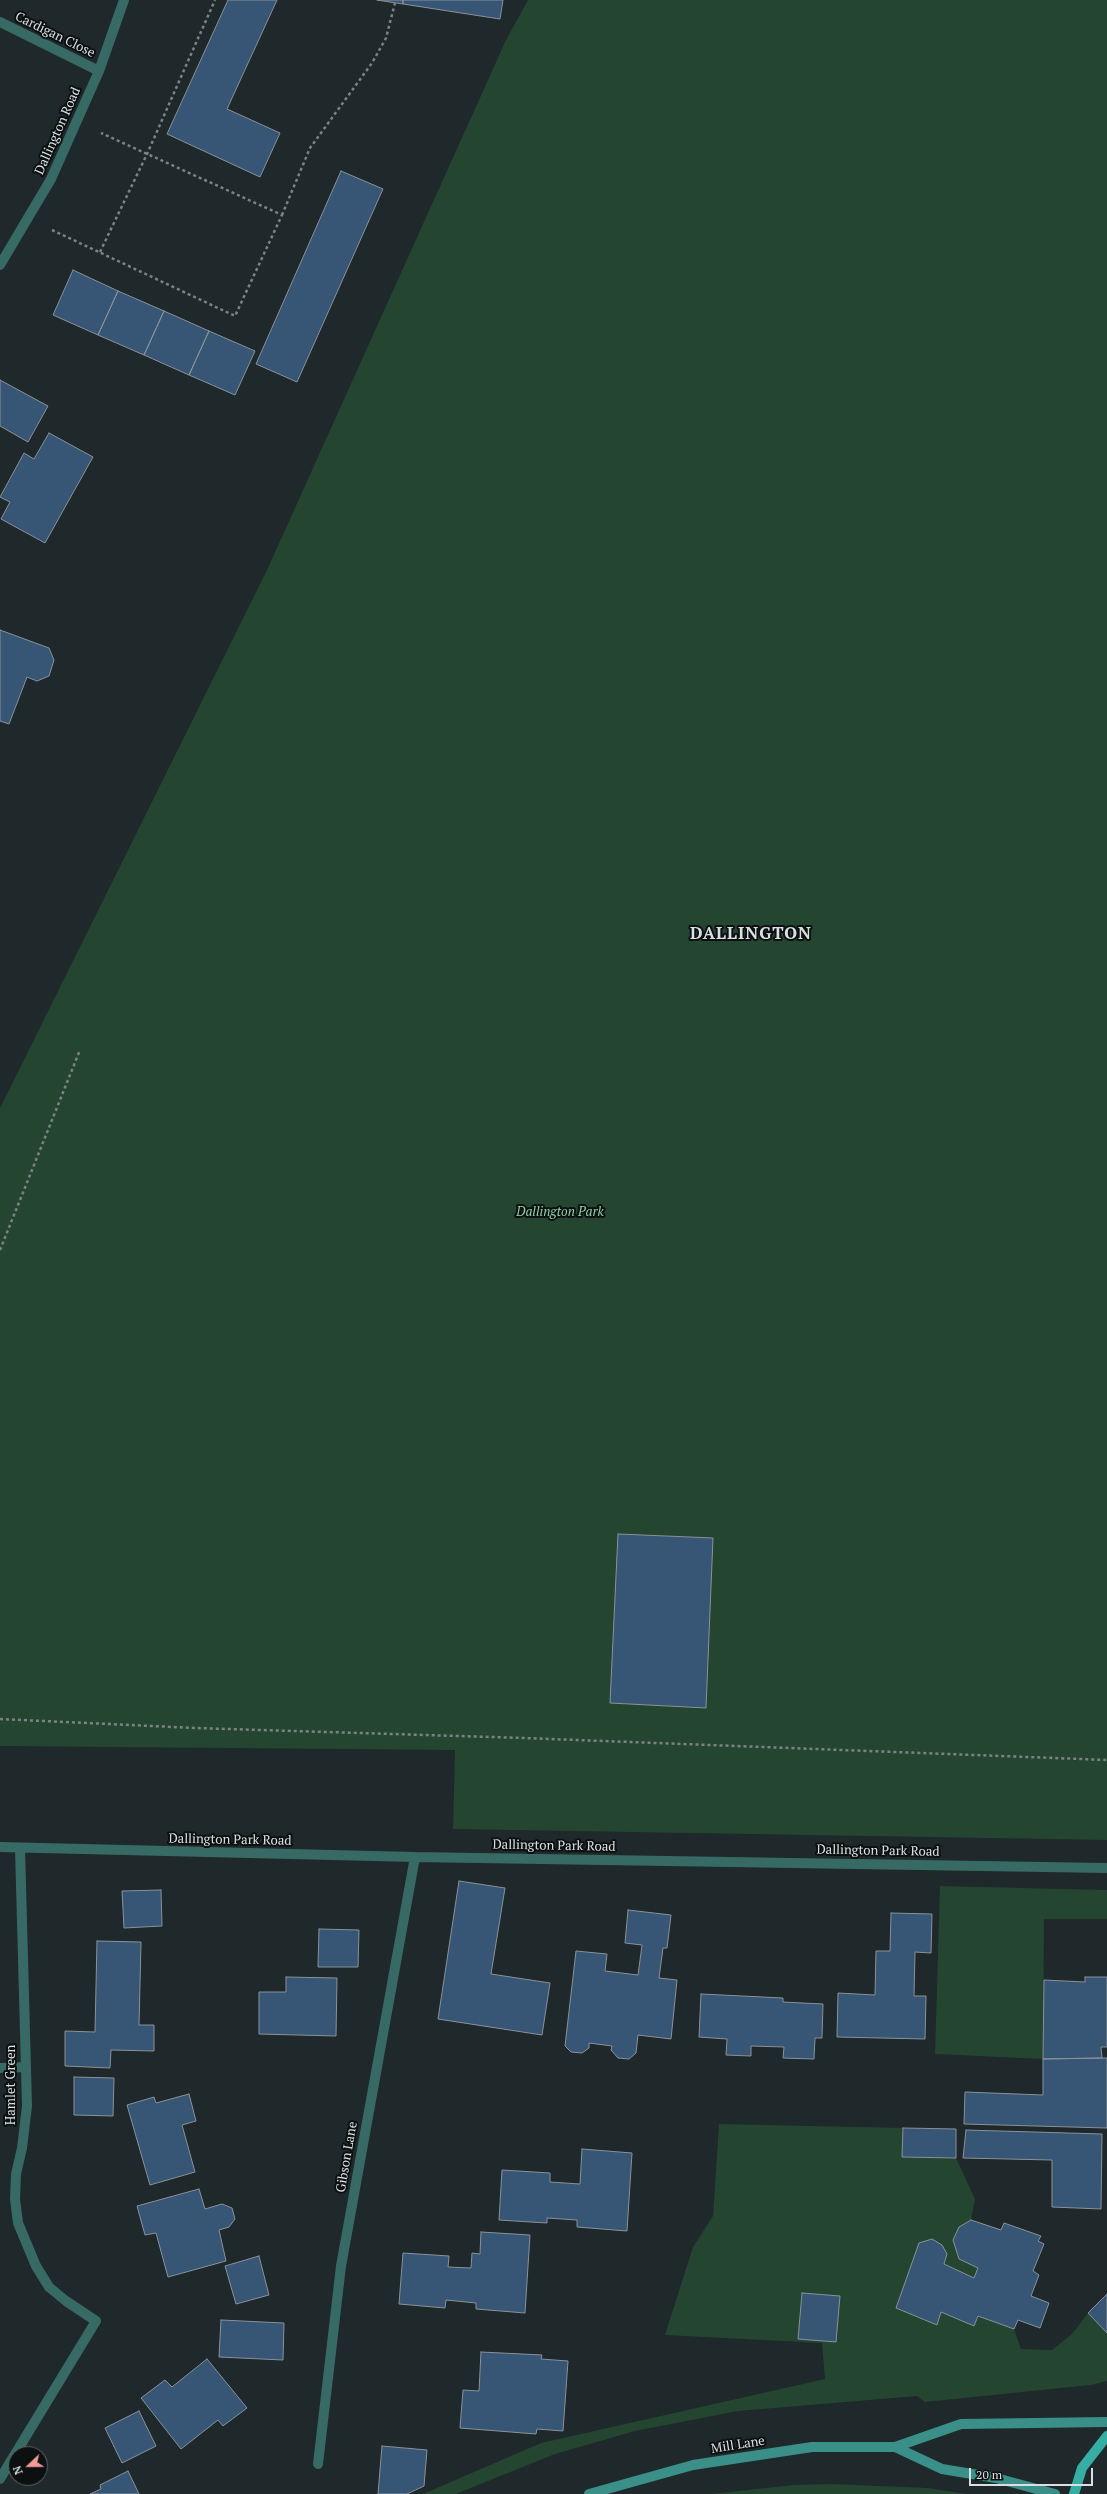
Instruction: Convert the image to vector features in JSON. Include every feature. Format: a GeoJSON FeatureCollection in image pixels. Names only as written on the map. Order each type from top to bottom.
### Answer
{"type":"FeatureCollection","features":[{"type":"Feature","properties":{"kind":"main road"},"geometry":{"type":"LineString","coordinates":[[1074,2494],[1082,2468],[1107,2436]]}},
{"type":"Feature","properties":{"kind":"street","name":"Dallington Road"},"geometry":{"type":"LineString","coordinates":[[0,265],[51,179],[99,71],[124,0]]}},
{"type":"Feature","properties":{"kind":"street","name":"Cardigan Close"},"geometry":{"type":"LineString","coordinates":[[0,22],[99,71]]}},
{"type":"Feature","properties":{"kind":"street","name":"Dallington Park Road"},"geometry":{"type":"LineString","coordinates":[[0,1847],[415,1857],[1107,1868]]}},
{"type":"Feature","properties":{"kind":"street","name":"Hamlet Green"},"geometry":{"type":"LineString","coordinates":[[0,2479],[96,2321],[66,2301],[49,2287],[36,2266],[18,2223],[15,2187],[22,2148],[27,2106],[20,1848]]}},
{"type":"Feature","properties":{"kind":"street","name":"Gibson Lane"},"geometry":{"type":"LineString","coordinates":[[318,2464],[341,2266],[415,1857]]}},
{"type":"Feature","properties":{"kind":"street"},"geometry":{"type":"LineString","coordinates":[[0,2068],[25,2067]]}},
{"type":"Feature","properties":{"kind":"street"},"geometry":{"type":"LineString","coordinates":[[895,2447],[961,2424],[1107,2422]]}},
{"type":"Feature","properties":{"kind":"street","name":"Mill Lane"},"geometry":{"type":"LineString","coordinates":[[590,2494],[693,2465],[812,2447],[895,2447]]}},
{"type":"Feature","properties":{"kind":"street"},"geometry":{"type":"LineString","coordinates":[[895,2447],[942,2469],[996,2478],[1055,2494]]}},
{"type":"Feature","properties":{"kind":"path"},"geometry":{"type":"LineString","coordinates":[[100,252],[147,154],[215,0]]}},
{"type":"Feature","properties":{"kind":"path"},"geometry":{"type":"LineString","coordinates":[[28,218],[235,316],[282,215],[310,148],[372,63],[386,38],[395,3]]}},
{"type":"Feature","properties":{"kind":"path"},"geometry":{"type":"LineString","coordinates":[[76,122],[282,215]]}},
{"type":"Feature","properties":{"kind":"path"},"geometry":{"type":"LineString","coordinates":[[0,1250],[80,1050]]}},
{"type":"Feature","properties":{"kind":"path"},"geometry":{"type":"LineString","coordinates":[[0,1720],[1107,1760]]}},
{"type":"Feature","properties":{"kind":"green space","name":"Dallington Park"},"geometry":{"type":"Polygon","coordinates":[[[528,0],[1107,0],[1107,1840],[453,1829],[455,1750],[0,1746],[0,1108],[267,570],[506,40],[528,0]]]}},
{"type":"Feature","properties":{"kind":"green space"},"geometry":{"type":"Polygon","coordinates":[[[940,1886],[1107,1890],[1107,1919],[1044,1919],[1043,2059],[935,2054],[940,1886]]]}},
{"type":"Feature","properties":{"kind":"green space"},"geometry":{"type":"Polygon","coordinates":[[[719,2124],[903,2128],[902,2157],[956,2158],[975,2199],[971,2220],[959,2227],[978,2268],[974,2278],[944,2264],[947,2254],[932,2239],[919,2243],[896,2308],[937,2325],[941,2312],[973,2326],[978,2316],[1014,2329],[1021,2349],[1052,2350],[1072,2334],[1088,2313],[1107,2333],[1107,2381],[1091,2385],[925,2402],[917,2396],[738,2411],[635,2431],[555,2454],[456,2494],[423,2494],[541,2443],[825,2379],[822,2343],[665,2335],[693,2247],[713,2216],[719,2124]]]}},
{"type":"Feature","properties":{"kind":"green space"},"geometry":{"type":"Polygon","coordinates":[[[831,2484],[928,2488],[967,2494],[711,2494],[794,2485],[831,2484]]]}},
{"type":"Feature","properties":{"kind":"building"},"geometry":{"type":"Polygon","coordinates":[[[228,0],[277,0],[227,109],[280,133],[260,177],[167,134],[228,0]]]}},
{"type":"Feature","properties":{"kind":"building"},"geometry":{"type":"Polygon","coordinates":[[[377,0],[403,0],[403,4],[377,0]]]}},
{"type":"Feature","properties":{"kind":"building"},"geometry":{"type":"Polygon","coordinates":[[[403,0],[503,0],[500,19],[403,4],[403,0]]]}},
{"type":"Feature","properties":{"kind":"building"},"geometry":{"type":"Polygon","coordinates":[[[341,171],[383,189],[297,382],[256,364],[341,171]]]}},
{"type":"Feature","properties":{"kind":"building"},"geometry":{"type":"Polygon","coordinates":[[[73,270],[118,291],[98,335],[53,315],[73,270]]]}},
{"type":"Feature","properties":{"kind":"building"},"geometry":{"type":"Polygon","coordinates":[[[118,291],[164,311],[144,355],[98,335],[118,291]]]}},
{"type":"Feature","properties":{"kind":"building"},"geometry":{"type":"Polygon","coordinates":[[[164,311],[209,331],[189,375],[144,355],[164,311]]]}},
{"type":"Feature","properties":{"kind":"building"},"geometry":{"type":"Polygon","coordinates":[[[209,331],[255,351],[235,395],[189,375],[209,331]]]}},
{"type":"Feature","properties":{"kind":"building"},"geometry":{"type":"Polygon","coordinates":[[[0,380],[48,406],[28,442],[0,426],[0,380]]]}},
{"type":"Feature","properties":{"kind":"building"},"geometry":{"type":"Polygon","coordinates":[[[49,433],[93,457],[45,543],[1,519],[10,502],[0,497],[24,453],[34,459],[49,433]]]}},
{"type":"Feature","properties":{"kind":"building"},"geometry":{"type":"Polygon","coordinates":[[[0,630],[49,648],[54,660],[49,676],[37,681],[27,677],[9,724],[0,721],[0,630]]]}},
{"type":"Feature","properties":{"kind":"building"},"geometry":{"type":"Polygon","coordinates":[[[618,1534],[713,1538],[706,1708],[610,1703],[618,1534]]]}},
{"type":"Feature","properties":{"kind":"building"},"geometry":{"type":"Polygon","coordinates":[[[459,1881],[505,1888],[491,1974],[550,1983],[542,2035],[438,2019],[459,1881]]]}},
{"type":"Feature","properties":{"kind":"building"},"geometry":{"type":"Polygon","coordinates":[[[161,1890],[162,1926],[124,1928],[122,1891],[161,1890]]]}},
{"type":"Feature","properties":{"kind":"building"},"geometry":{"type":"Polygon","coordinates":[[[628,1910],[671,1915],[667,1948],[663,1948],[659,1978],[677,1980],[671,2039],[638,2035],[636,2053],[629,2059],[618,2058],[611,2050],[612,2046],[589,2043],[589,2048],[582,2053],[571,2052],[565,2046],[576,1951],[607,1954],[605,1971],[638,1975],[642,1945],[625,1943],[628,1910]]]}},
{"type":"Feature","properties":{"kind":"building"},"geometry":{"type":"Polygon","coordinates":[[[891,1913],[932,1914],[931,1953],[915,1952],[914,1996],[926,1996],[925,2039],[837,2037],[838,1993],[875,1995],[876,1951],[890,1951],[891,1913]]]}},
{"type":"Feature","properties":{"kind":"building"},"geometry":{"type":"Polygon","coordinates":[[[319,1929],[359,1930],[358,1967],[318,1967],[319,1929]]]}},
{"type":"Feature","properties":{"kind":"building"},"geometry":{"type":"Polygon","coordinates":[[[97,1941],[141,1942],[139,2025],[154,2025],[154,2051],[111,2050],[110,2068],[65,2066],[65,2031],[95,2032],[97,1941]]]}},
{"type":"Feature","properties":{"kind":"building"},"geometry":{"type":"Polygon","coordinates":[[[286,1977],[337,1978],[336,2036],[259,2034],[259,1992],[286,1992],[286,1977]]]}},
{"type":"Feature","properties":{"kind":"building"},"geometry":{"type":"Polygon","coordinates":[[[1085,1977],[1107,1977],[1107,2047],[1101,2047],[1102,2058],[1043,2059],[1044,1980],[1085,1982],[1085,1977]]]}},
{"type":"Feature","properties":{"kind":"building"},"geometry":{"type":"Polygon","coordinates":[[[701,1994],[783,1998],[783,2002],[823,2004],[822,2038],[815,2038],[814,2059],[783,2058],[784,2047],[751,2046],[751,2056],[726,2055],[727,2039],[699,2037],[701,1994]]]}},
{"type":"Feature","properties":{"kind":"building"},"geometry":{"type":"Polygon","coordinates":[[[1107,2058],[1107,2128],[964,2124],[965,2092],[1043,2095],[1043,2059],[1107,2058]]]}},
{"type":"Feature","properties":{"kind":"building"},"geometry":{"type":"Polygon","coordinates":[[[74,2077],[114,2078],[113,2116],[74,2115],[74,2077]]]}},
{"type":"Feature","properties":{"kind":"building"},"geometry":{"type":"Polygon","coordinates":[[[189,2094],[196,2121],[182,2125],[195,2172],[150,2185],[127,2105],[154,2097],[156,2103],[189,2094]]]}},
{"type":"Feature","properties":{"kind":"building"},"geometry":{"type":"Polygon","coordinates":[[[903,2128],[956,2129],[956,2158],[902,2157],[903,2128]]]}},
{"type":"Feature","properties":{"kind":"building"},"geometry":{"type":"Polygon","coordinates":[[[966,2130],[1102,2134],[1101,2209],[1052,2207],[1052,2160],[963,2158],[966,2130]]]}},
{"type":"Feature","properties":{"kind":"building"},"geometry":{"type":"Polygon","coordinates":[[[582,2149],[632,2153],[627,2231],[577,2227],[577,2220],[547,2218],[547,2223],[499,2220],[502,2170],[550,2173],[550,2182],[580,2184],[582,2149]]]}},
{"type":"Feature","properties":{"kind":"building"},"geometry":{"type":"Polygon","coordinates":[[[199,2189],[205,2209],[222,2204],[232,2208],[235,2219],[229,2227],[219,2230],[226,2261],[168,2277],[156,2233],[145,2235],[137,2206],[199,2189]]]}},
{"type":"Feature","properties":{"kind":"building"},"geometry":{"type":"Polygon","coordinates":[[[971,2220],[1001,2230],[1004,2223],[1041,2236],[1038,2241],[1044,2244],[1033,2271],[1039,2275],[1031,2296],[1049,2303],[1040,2328],[1018,2320],[1014,2329],[978,2316],[974,2326],[941,2312],[937,2325],[896,2308],[919,2243],[932,2239],[942,2245],[947,2254],[944,2264],[974,2278],[978,2268],[959,2259],[953,2240],[959,2227],[971,2220]]]}},
{"type":"Feature","properties":{"kind":"building"},"geometry":{"type":"Polygon","coordinates":[[[481,2232],[530,2235],[525,2313],[476,2309],[476,2303],[446,2300],[445,2308],[399,2304],[403,2253],[449,2256],[448,2267],[471,2268],[472,2253],[480,2254],[481,2232]]]}},
{"type":"Feature","properties":{"kind":"building"},"geometry":{"type":"Polygon","coordinates":[[[259,2256],[269,2295],[236,2304],[225,2266],[259,2256]]]}},
{"type":"Feature","properties":{"kind":"building"},"geometry":{"type":"Polygon","coordinates":[[[802,2293],[840,2296],[836,2342],[798,2339],[802,2293]]]}},
{"type":"Feature","properties":{"kind":"building"},"geometry":{"type":"Polygon","coordinates":[[[1107,2294],[1107,2333],[1088,2313],[1107,2294]]]}},
{"type":"Feature","properties":{"kind":"building"},"geometry":{"type":"Polygon","coordinates":[[[221,2320],[284,2323],[283,2360],[219,2357],[221,2320]]]}},
{"type":"Feature","properties":{"kind":"building"},"geometry":{"type":"Polygon","coordinates":[[[481,2352],[542,2355],[541,2359],[568,2361],[563,2431],[537,2429],[536,2434],[460,2428],[463,2390],[479,2391],[481,2352]]]}},
{"type":"Feature","properties":{"kind":"building"},"geometry":{"type":"Polygon","coordinates":[[[207,2359],[247,2408],[223,2426],[218,2420],[181,2449],[141,2398],[165,2380],[172,2387],[207,2359]]]}},
{"type":"Feature","properties":{"kind":"building"},"geometry":{"type":"Polygon","coordinates":[[[139,2411],[156,2446],[122,2463],[105,2428],[139,2411]]]}},
{"type":"Feature","properties":{"kind":"building"},"geometry":{"type":"Polygon","coordinates":[[[382,2446],[427,2450],[424,2486],[407,2494],[378,2494],[382,2446]]]}},
{"type":"Feature","properties":{"kind":"building"},"geometry":{"type":"Polygon","coordinates":[[[128,2471],[139,2494],[90,2494],[101,2489],[100,2485],[128,2471]]]}},
{"type":"Feature","properties":{"kind":"district","name":"DALLINGTON"},"geometry":{"type":"Point","coordinates":[751,934]}}]}
